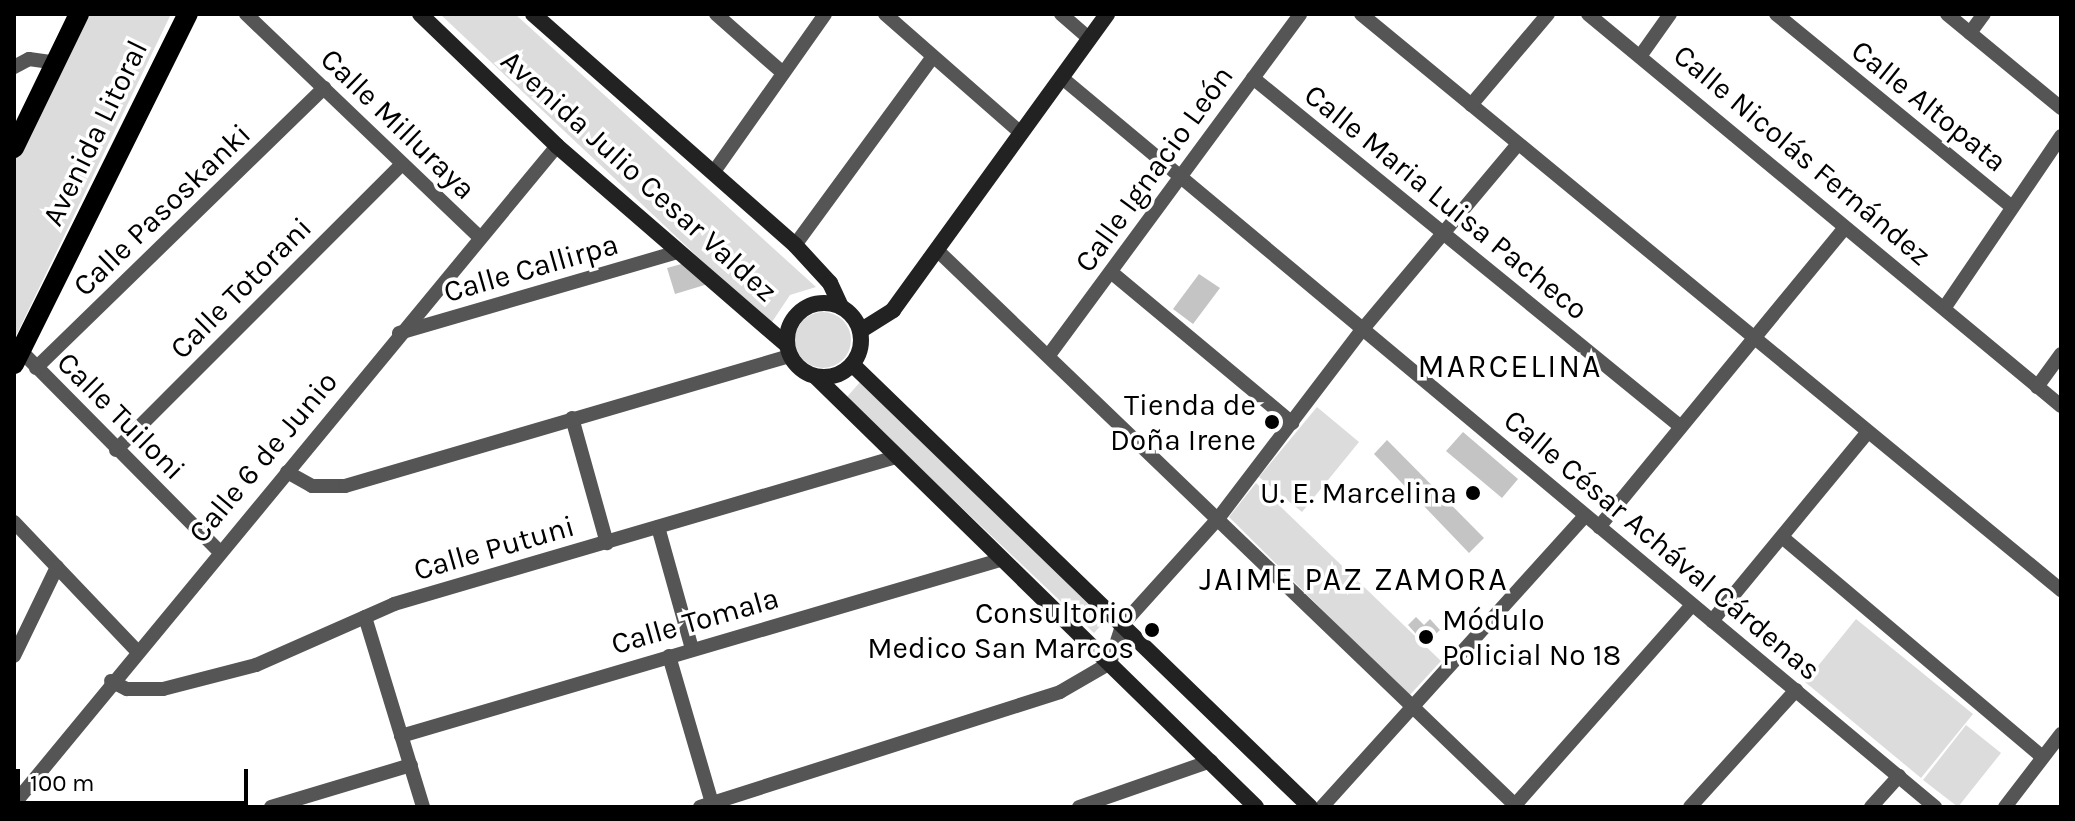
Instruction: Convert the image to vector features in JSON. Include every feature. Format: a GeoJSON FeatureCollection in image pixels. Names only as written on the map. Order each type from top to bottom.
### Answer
{"type":"FeatureCollection","features":[{"type":"Feature","properties":{"kind":"main road"},"geometry":{"type":"LineString","coordinates":[[14,148],[79,14]]}},
{"type":"Feature","properties":{"kind":"main road","name":"Avenida Litoral"},"geometry":{"type":"LineString","coordinates":[[17,358],[188,14]]}},
{"type":"Feature","properties":{"kind":"main road","name":"Avenida Julio Cesar Valdez"},"geometry":{"type":"LineString","coordinates":[[420,14],[557,146],[788,351]]}},
{"type":"Feature","properties":{"kind":"main road","name":"Avenida Julio Cesar Valdez"},"geometry":{"type":"LineString","coordinates":[[533,14],[795,245],[830,283],[841,307]]}},
{"type":"Feature","properties":{"kind":"main road"},"geometry":{"type":"LineString","coordinates":[[860,331],[893,310],[1107,14]]}},
{"type":"Feature","properties":{"kind":"main road"},"geometry":{"type":"LineString","coordinates":[[816,377],[842,373],[853,365],[861,349],[860,331],[841,307],[807,306],[791,322],[788,351],[1256,807]]}},
{"type":"Feature","properties":{"kind":"main road"},"geometry":{"type":"LineString","coordinates":[[853,365],[1310,807]]}},
{"type":"Feature","properties":{"kind":"street","name":"Calle Milluraya"},"geometry":{"type":"LineString","coordinates":[[246,14],[480,238]]}},
{"type":"Feature","properties":{"kind":"street"},"geometry":{"type":"LineString","coordinates":[[716,14],[783,73]]}},
{"type":"Feature","properties":{"kind":"street"},"geometry":{"type":"LineString","coordinates":[[713,173],[825,14]]}},
{"type":"Feature","properties":{"kind":"street"},"geometry":{"type":"LineString","coordinates":[[885,14],[1021,133]]}},
{"type":"Feature","properties":{"kind":"street"},"geometry":{"type":"LineString","coordinates":[[1061,14],[1089,38]]}},
{"type":"Feature","properties":{"kind":"street","name":"Calle Ignacio León"},"geometry":{"type":"LineString","coordinates":[[1049,355],[1300,14]]}},
{"type":"Feature","properties":{"kind":"street"},"geometry":{"type":"LineString","coordinates":[[1361,14],[2061,590]]}},
{"type":"Feature","properties":{"kind":"street"},"geometry":{"type":"LineString","coordinates":[[1471,105],[1548,14]]}},
{"type":"Feature","properties":{"kind":"street","name":"Calle Nicolás Fernández"},"geometry":{"type":"LineString","coordinates":[[1588,14],[2061,406]]}},
{"type":"Feature","properties":{"kind":"street"},"geometry":{"type":"LineString","coordinates":[[1641,55],[1670,14]]}},
{"type":"Feature","properties":{"kind":"street","name":"Calle Altopata"},"geometry":{"type":"LineString","coordinates":[[1776,14],[2012,207]]}},
{"type":"Feature","properties":{"kind":"street"},"geometry":{"type":"LineString","coordinates":[[1947,14],[2061,108]]}},
{"type":"Feature","properties":{"kind":"street"},"geometry":{"type":"LineString","coordinates":[[1970,33],[1984,14]]}},
{"type":"Feature","properties":{"kind":"street"},"geometry":{"type":"LineString","coordinates":[[795,245],[932,58]]}},
{"type":"Feature","properties":{"kind":"street"},"geometry":{"type":"LineString","coordinates":[[14,67],[29,59],[56,63]]}},
{"type":"Feature","properties":{"kind":"street","name":"Calle César Achával Cárdenas"},"geometry":{"type":"LineString","coordinates":[[1061,77],[1935,807]]}},
{"type":"Feature","properties":{"kind":"street","name":"Calle Maria Luisa Pacheco"},"geometry":{"type":"LineString","coordinates":[[1253,78],[1681,427]]}},
{"type":"Feature","properties":{"kind":"street","name":"Calle Pasoskanki"},"geometry":{"type":"LineString","coordinates":[[36,368],[324,88]]}},
{"type":"Feature","properties":{"kind":"street"},"geometry":{"type":"LineString","coordinates":[[1945,307],[2061,136]]}},
{"type":"Feature","properties":{"kind":"street"},"geometry":{"type":"LineString","coordinates":[[669,656],[706,805],[745,800],[1087,681],[1110,663],[1122,625],[1217,520],[1362,330],[1518,144]]}},
{"type":"Feature","properties":{"kind":"street","name":"Calle 6 de Junio"},"geometry":{"type":"LineString","coordinates":[[14,804],[136,650],[557,146]]}},
{"type":"Feature","properties":{"kind":"street","name":"Calle Totorani"},"geometry":{"type":"LineString","coordinates":[[116,450],[402,164]]}},
{"type":"Feature","properties":{"kind":"street"},"geometry":{"type":"LineString","coordinates":[[1599,527],[1845,228]]}},
{"type":"Feature","properties":{"kind":"street"},"geometry":{"type":"LineString","coordinates":[[937,250],[1049,355],[1411,709],[1516,806],[1692,605]]}},
{"type":"Feature","properties":{"kind":"street","name":"Calle Callirpa"},"geometry":{"type":"LineString","coordinates":[[398,334],[677,252]]}},
{"type":"Feature","properties":{"kind":"street"},"geometry":{"type":"LineString","coordinates":[[1111,272],[1292,423]]}},
{"type":"Feature","properties":{"kind":"street"},"geometry":{"type":"LineString","coordinates":[[287,472],[312,486],[345,486],[788,351]]}},
{"type":"Feature","properties":{"kind":"street"},"geometry":{"type":"LineString","coordinates":[[2037,387],[2061,354]]}},
{"type":"Feature","properties":{"kind":"street","name":"Calle Tuiloni"},"geometry":{"type":"LineString","coordinates":[[17,358],[36,368],[219,551]]}},
{"type":"Feature","properties":{"kind":"street"},"geometry":{"type":"LineString","coordinates":[[572,418],[607,543]]}},
{"type":"Feature","properties":{"kind":"street"},"geometry":{"type":"LineString","coordinates":[[1712,621],[1868,432]]}},
{"type":"Feature","properties":{"kind":"street","name":"Calle Putuni"},"geometry":{"type":"LineString","coordinates":[[111,681],[127,689],[163,689],[269,661],[394,604],[896,457]]}},
{"type":"Feature","properties":{"kind":"street"},"geometry":{"type":"LineString","coordinates":[[1322,807],[1585,516]]}},
{"type":"Feature","properties":{"kind":"street"},"geometry":{"type":"LineString","coordinates":[[14,522],[136,650]]}},
{"type":"Feature","properties":{"kind":"street"},"geometry":{"type":"LineString","coordinates":[[658,527],[692,649]]}},
{"type":"Feature","properties":{"kind":"street"},"geometry":{"type":"LineString","coordinates":[[1782,537],[2042,757]]}},
{"type":"Feature","properties":{"kind":"street","name":"Calle Tomala"},"geometry":{"type":"LineString","coordinates":[[401,736],[1003,559]]}},
{"type":"Feature","properties":{"kind":"street"},"geometry":{"type":"LineString","coordinates":[[14,656],[57,567]]}},
{"type":"Feature","properties":{"kind":"street"},"geometry":{"type":"LineString","coordinates":[[365,617],[423,807]]}},
{"type":"Feature","properties":{"kind":"street"},"geometry":{"type":"LineString","coordinates":[[1690,807],[1796,690]]}},
{"type":"Feature","properties":{"kind":"street"},"geometry":{"type":"LineString","coordinates":[[2005,807],[2061,734]]}},
{"type":"Feature","properties":{"kind":"street"},"geometry":{"type":"LineString","coordinates":[[1079,807],[1211,761]]}},
{"type":"Feature","properties":{"kind":"street"},"geometry":{"type":"LineString","coordinates":[[271,807],[411,765]]}},
{"type":"Feature","properties":{"kind":"street"},"geometry":{"type":"LineString","coordinates":[[1871,807],[1899,776]]}},
{"type":"Feature","properties":{"kind":"shaded area"},"geometry":{"type":"Polygon","coordinates":[[[86,14],[171,14],[14,340],[14,161],[86,14]]]}},
{"type":"Feature","properties":{"kind":"shaded area"},"geometry":{"type":"Polygon","coordinates":[[[440,14],[515,14],[816,287],[790,295],[770,325],[440,14]]]}},
{"type":"Feature","properties":{"kind":"shaded area"},"geometry":{"type":"Polygon","coordinates":[[[823,312],[843,320],[851,340],[843,360],[823,368],[803,360],[795,340],[803,320],[823,312]]]}},
{"type":"Feature","properties":{"kind":"shaded area"},"geometry":{"type":"Polygon","coordinates":[[[861,381],[1106,620],[1094,633],[846,398],[861,381]]]}},
{"type":"Feature","properties":{"kind":"shaded area"},"geometry":{"type":"Polygon","coordinates":[[[1317,407],[1359,442],[1302,512],[1259,477],[1317,407]]]}},
{"type":"Feature","properties":{"kind":"shaded area"},"geometry":{"type":"Polygon","coordinates":[[[1256,483],[1441,661],[1409,696],[1229,517],[1256,483]]]}},
{"type":"Feature","properties":{"kind":"shaded area"},"geometry":{"type":"Polygon","coordinates":[[[1856,619],[1973,714],[1921,778],[1805,682],[1856,619]]]}},
{"type":"Feature","properties":{"kind":"shaded area"},"geometry":{"type":"Polygon","coordinates":[[[1966,725],[2001,753],[1958,807],[1923,780],[1966,725]]]}},
{"type":"Feature","properties":{"kind":"building"},"geometry":{"type":"Polygon","coordinates":[[[685,263],[708,284],[675,294],[667,268],[685,263]]]}},
{"type":"Feature","properties":{"kind":"building"},"geometry":{"type":"Polygon","coordinates":[[[1199,274],[1220,288],[1193,324],[1173,309],[1199,274]]]}},
{"type":"Feature","properties":{"kind":"building"},"geometry":{"type":"Polygon","coordinates":[[[1463,432],[1518,479],[1502,498],[1446,451],[1463,432]]]}},
{"type":"Feature","properties":{"kind":"building"},"geometry":{"type":"Polygon","coordinates":[[[1387,440],[1484,538],[1469,553],[1374,454],[1387,440]]]}},
{"type":"Feature","properties":{"kind":"building","name":"Módulo Policial No 18"},"geometry":{"type":"Polygon","coordinates":[[[1416,617],[1424,625],[1430,619],[1440,630],[1425,644],[1408,625],[1416,617]]]}},
{"type":"Feature","properties":{"kind":"place","name":"Tienda de Doña Irene"},"geometry":{"type":"Point","coordinates":[1272,422]}},
{"type":"Feature","properties":{"kind":"place","name":"U. E. Marcelina"},"geometry":{"type":"Point","coordinates":[1473,493]}},
{"type":"Feature","properties":{"kind":"place","name":"Consultorio Medico San Marcos"},"geometry":{"type":"Point","coordinates":[1152,630]}},
{"type":"Feature","properties":{"kind":"place","name":"Módulo Policial No 18"},"geometry":{"type":"Point","coordinates":[1426,637]}},
{"type":"Feature","properties":{"kind":"district","name":"MARCELINA"},"geometry":{"type":"Point","coordinates":[1510,367]}},
{"type":"Feature","properties":{"kind":"district","name":"JAIME PAZ ZAMORA"},"geometry":{"type":"Point","coordinates":[1354,580]}}]}
